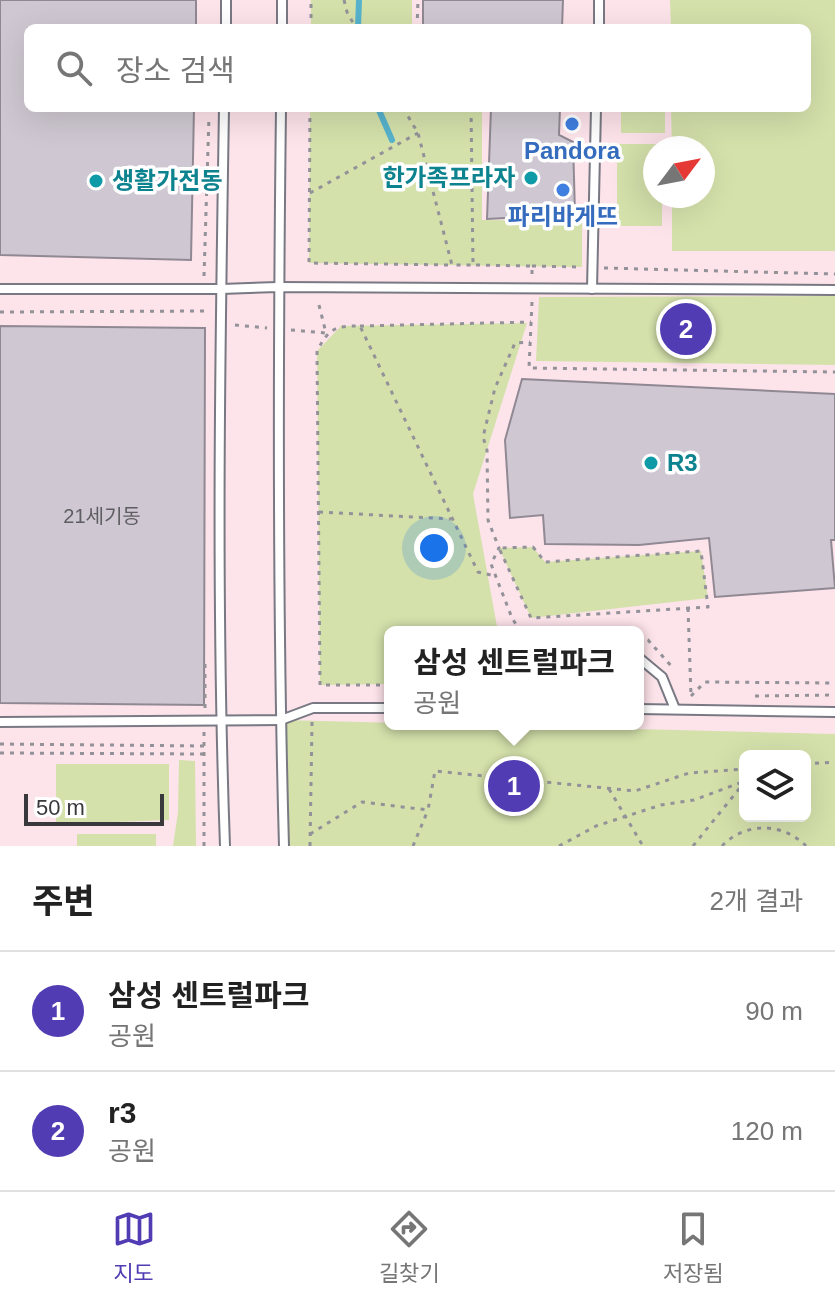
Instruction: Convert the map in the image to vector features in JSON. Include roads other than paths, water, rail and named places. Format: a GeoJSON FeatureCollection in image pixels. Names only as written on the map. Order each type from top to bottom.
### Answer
{"type":"FeatureCollection","features":[{"type":"Feature","properties":{"kind":"lane"},"geometry":{"type":"LineString","coordinates":[[226,0],[226,24]]}},
{"type":"Feature","properties":{"kind":"lane"},"geometry":{"type":"LineString","coordinates":[[282,0],[282,24]]}},
{"type":"Feature","properties":{"kind":"lane"},"geometry":{"type":"LineString","coordinates":[[599,0],[599,24]]}},
{"type":"Feature","properties":{"kind":"lane"},"geometry":{"type":"LineString","coordinates":[[224,112],[221,720],[225,846]]}},
{"type":"Feature","properties":{"kind":"lane"},"geometry":{"type":"LineString","coordinates":[[281,112],[278,287],[284,846]]}},
{"type":"Feature","properties":{"kind":"lane"},"geometry":{"type":"LineString","coordinates":[[592,289],[596,112]]}},
{"type":"Feature","properties":{"kind":"lane"},"geometry":{"type":"LineString","coordinates":[[0,289],[835,290]]}},
{"type":"Feature","properties":{"kind":"lane"},"geometry":{"type":"LineString","coordinates":[[644,662],[662,677],[675,709]]}},
{"type":"Feature","properties":{"kind":"lane"},"geometry":{"type":"LineString","coordinates":[[0,722],[281,720],[313,708],[384,708]]}},
{"type":"Feature","properties":{"kind":"lane"},"geometry":{"type":"LineString","coordinates":[[644,709],[835,712]]}},
{"type":"Feature","properties":{"kind":"waterway"},"geometry":{"type":"LineString","coordinates":[[358,24],[359,0]]}},
{"type":"Feature","properties":{"kind":"waterway"},"geometry":{"type":"LineString","coordinates":[[380,112],[392,140]]}},
{"type":"Feature","properties":{"kind":"place","name":"Pandora"},"geometry":{"type":"Point","coordinates":[572,124]}},
{"type":"Feature","properties":{"kind":"place","name":"한가족프라자"},"geometry":{"type":"Point","coordinates":[531,178]}},
{"type":"Feature","properties":{"kind":"place","name":"생활가전동"},"geometry":{"type":"Point","coordinates":[96,181]}},
{"type":"Feature","properties":{"kind":"place","name":"파리바게뜨"},"geometry":{"type":"Point","coordinates":[563,190]}},
{"type":"Feature","properties":{"kind":"place","name":"r3"},"geometry":{"type":"Point","coordinates":[686,329]}},
{"type":"Feature","properties":{"kind":"place","name":"R3"},"geometry":{"type":"Point","coordinates":[651,463]}},
{"type":"Feature","properties":{"kind":"place","name":"삼성 센트럴파크"},"geometry":{"type":"Point","coordinates":[514,786]}}]}
